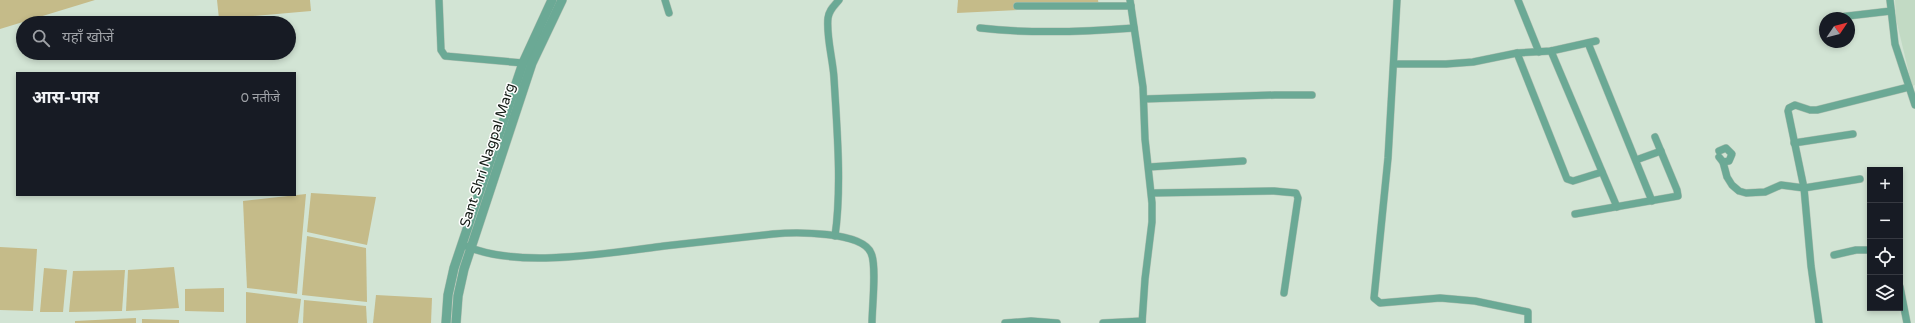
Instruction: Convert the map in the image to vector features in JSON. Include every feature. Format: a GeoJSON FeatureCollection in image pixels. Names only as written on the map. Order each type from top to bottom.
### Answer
{"type":"FeatureCollection","features":[{"type":"Feature","properties":{"kind":"street"},"geometry":{"type":"LineString","coordinates":[[439,0],[441,50],[445,56],[523,63]]}},
{"type":"Feature","properties":{"kind":"street","name":"Sant Shri Nagpal Marg"},"geometry":{"type":"LineString","coordinates":[[456,323],[458,296],[467,246],[523,63],[552,0]]}},
{"type":"Feature","properties":{"kind":"street","name":"Sant Shri Nagpal Marg"},"geometry":{"type":"LineString","coordinates":[[446,323],[448,295],[454,268],[467,246],[532,63],[562,0]]}},
{"type":"Feature","properties":{"kind":"street"},"geometry":{"type":"LineString","coordinates":[[665,0],[669,13]]}},
{"type":"Feature","properties":{"kind":"street"},"geometry":{"type":"LineString","coordinates":[[835,236],[839,210],[838,166],[834,79],[828,21],[831,9],[839,0]]}},
{"type":"Feature","properties":{"kind":"street"},"geometry":{"type":"LineString","coordinates":[[1397,0],[1388,158],[1374,298],[1380,303],[1440,298],[1475,301],[1528,312],[1528,323]]}},
{"type":"Feature","properties":{"kind":"street"},"geometry":{"type":"LineString","coordinates":[[1518,0],[1539,52]]}},
{"type":"Feature","properties":{"kind":"street"},"geometry":{"type":"LineString","coordinates":[[1890,0],[1895,44],[1915,104]]}},
{"type":"Feature","properties":{"kind":"street"},"geometry":{"type":"LineString","coordinates":[[1017,6],[1131,3],[1139,52],[1144,100],[1145,139],[1152,193],[1152,222],[1145,279],[1142,322],[1103,323]]}},
{"type":"Feature","properties":{"kind":"street"},"geometry":{"type":"LineString","coordinates":[[1855,15],[1891,11]]}},
{"type":"Feature","properties":{"kind":"street"},"geometry":{"type":"LineString","coordinates":[[980,28],[1037,32],[1134,28]]}},
{"type":"Feature","properties":{"kind":"street"},"geometry":{"type":"LineString","coordinates":[[1394,64],[1446,64],[1473,62],[1517,53],[1551,51],[1596,41]]}},
{"type":"Feature","properties":{"kind":"street"},"geometry":{"type":"LineString","coordinates":[[1588,43],[1652,201]]}},
{"type":"Feature","properties":{"kind":"street"},"geometry":{"type":"LineString","coordinates":[[1551,51],[1617,207]]}},
{"type":"Feature","properties":{"kind":"street"},"geometry":{"type":"LineString","coordinates":[[1517,53],[1567,179],[1573,181],[1602,172]]}},
{"type":"Feature","properties":{"kind":"street"},"geometry":{"type":"LineString","coordinates":[[1819,323],[1811,266],[1804,188],[1788,111],[1792,106],[1817,110],[1909,87]]}},
{"type":"Feature","properties":{"kind":"street"},"geometry":{"type":"LineString","coordinates":[[1144,100],[1312,95]]}},
{"type":"Feature","properties":{"kind":"street"},"geometry":{"type":"LineString","coordinates":[[1794,143],[1852,134]]}},
{"type":"Feature","properties":{"kind":"street"},"geometry":{"type":"LineString","coordinates":[[1575,214],[1675,197],[1678,195],[1655,137]]}},
{"type":"Feature","properties":{"kind":"street"},"geometry":{"type":"LineString","coordinates":[[1636,160],[1661,151]]}},
{"type":"Feature","properties":{"kind":"street"},"geometry":{"type":"LineString","coordinates":[[1721,157],[1727,177],[1736,189],[1746,193],[1765,192],[1781,185],[1804,188],[1860,179]]}},
{"type":"Feature","properties":{"kind":"street"},"geometry":{"type":"LineString","coordinates":[[1149,167],[1243,161]]}},
{"type":"Feature","properties":{"kind":"street"},"geometry":{"type":"LineString","coordinates":[[1152,193],[1274,191],[1296,193],[1298,198],[1284,293]]}},
{"type":"Feature","properties":{"kind":"street"},"geometry":{"type":"LineString","coordinates":[[467,246],[498,256],[549,258],[612,253],[798,232],[835,236],[863,244],[871,253],[873,264],[872,323]]}},
{"type":"Feature","properties":{"kind":"street"},"geometry":{"type":"LineString","coordinates":[[1834,255],[1856,250],[1867,250]]}},
{"type":"Feature","properties":{"kind":"street"},"geometry":{"type":"LineString","coordinates":[[1903,302],[1907,323]]}},
{"type":"Feature","properties":{"kind":"street"},"geometry":{"type":"LineString","coordinates":[[1005,323],[1031,321],[1057,323]]}},
{"type":"Feature","properties":{"kind":"shaded area"},"geometry":{"type":"Polygon","coordinates":[[[0,0],[95,0],[43,16],[16,16],[16,24],[0,29],[0,0]]]}},
{"type":"Feature","properties":{"kind":"shaded area"},"geometry":{"type":"Polygon","coordinates":[[[217,0],[310,0],[311,11],[254,16],[219,16],[217,0]]]}},
{"type":"Feature","properties":{"kind":"shaded area"},"geometry":{"type":"Polygon","coordinates":[[[958,0],[1098,0],[1099,6],[957,13],[958,0]]]}},
{"type":"Feature","properties":{"kind":"shaded area"},"geometry":{"type":"Polygon","coordinates":[[[1895,0],[1915,0],[1915,85],[1912,86],[1896,19],[1895,0]]]}},
{"type":"Feature","properties":{"kind":"shaded area"},"geometry":{"type":"Polygon","coordinates":[[[311,193],[376,197],[367,245],[307,232],[311,193]]]}},
{"type":"Feature","properties":{"kind":"shaded area"},"geometry":{"type":"Polygon","coordinates":[[[306,194],[297,294],[247,288],[243,201],[306,194]]]}},
{"type":"Feature","properties":{"kind":"shaded area"},"geometry":{"type":"Polygon","coordinates":[[[307,236],[366,248],[367,302],[302,295],[307,236]]]}},
{"type":"Feature","properties":{"kind":"shaded area"},"geometry":{"type":"Polygon","coordinates":[[[0,247],[37,249],[33,311],[0,310],[0,247]]]}},
{"type":"Feature","properties":{"kind":"shaded area"},"geometry":{"type":"Polygon","coordinates":[[[174,267],[179,308],[126,311],[128,270],[174,267]]]}},
{"type":"Feature","properties":{"kind":"shaded area"},"geometry":{"type":"Polygon","coordinates":[[[44,268],[67,270],[63,312],[40,312],[44,268]]]}},
{"type":"Feature","properties":{"kind":"shaded area"},"geometry":{"type":"Polygon","coordinates":[[[125,270],[122,311],[69,312],[73,271],[125,270]]]}},
{"type":"Feature","properties":{"kind":"shaded area"},"geometry":{"type":"Polygon","coordinates":[[[224,288],[224,312],[185,311],[185,289],[224,288]]]}},
{"type":"Feature","properties":{"kind":"shaded area"},"geometry":{"type":"Polygon","coordinates":[[[246,292],[301,299],[298,323],[246,323],[246,292]]]}},
{"type":"Feature","properties":{"kind":"shaded area"},"geometry":{"type":"Polygon","coordinates":[[[376,295],[432,298],[431,323],[373,323],[376,295]]]}},
{"type":"Feature","properties":{"kind":"shaded area"},"geometry":{"type":"Polygon","coordinates":[[[304,300],[366,306],[367,323],[303,323],[304,300]]]}},
{"type":"Feature","properties":{"kind":"shaded area"},"geometry":{"type":"Polygon","coordinates":[[[136,318],[136,323],[75,323],[75,321],[136,318]]]}},
{"type":"Feature","properties":{"kind":"shaded area"},"geometry":{"type":"Polygon","coordinates":[[[142,319],[179,320],[179,323],[142,323],[142,319]]]}}]}
